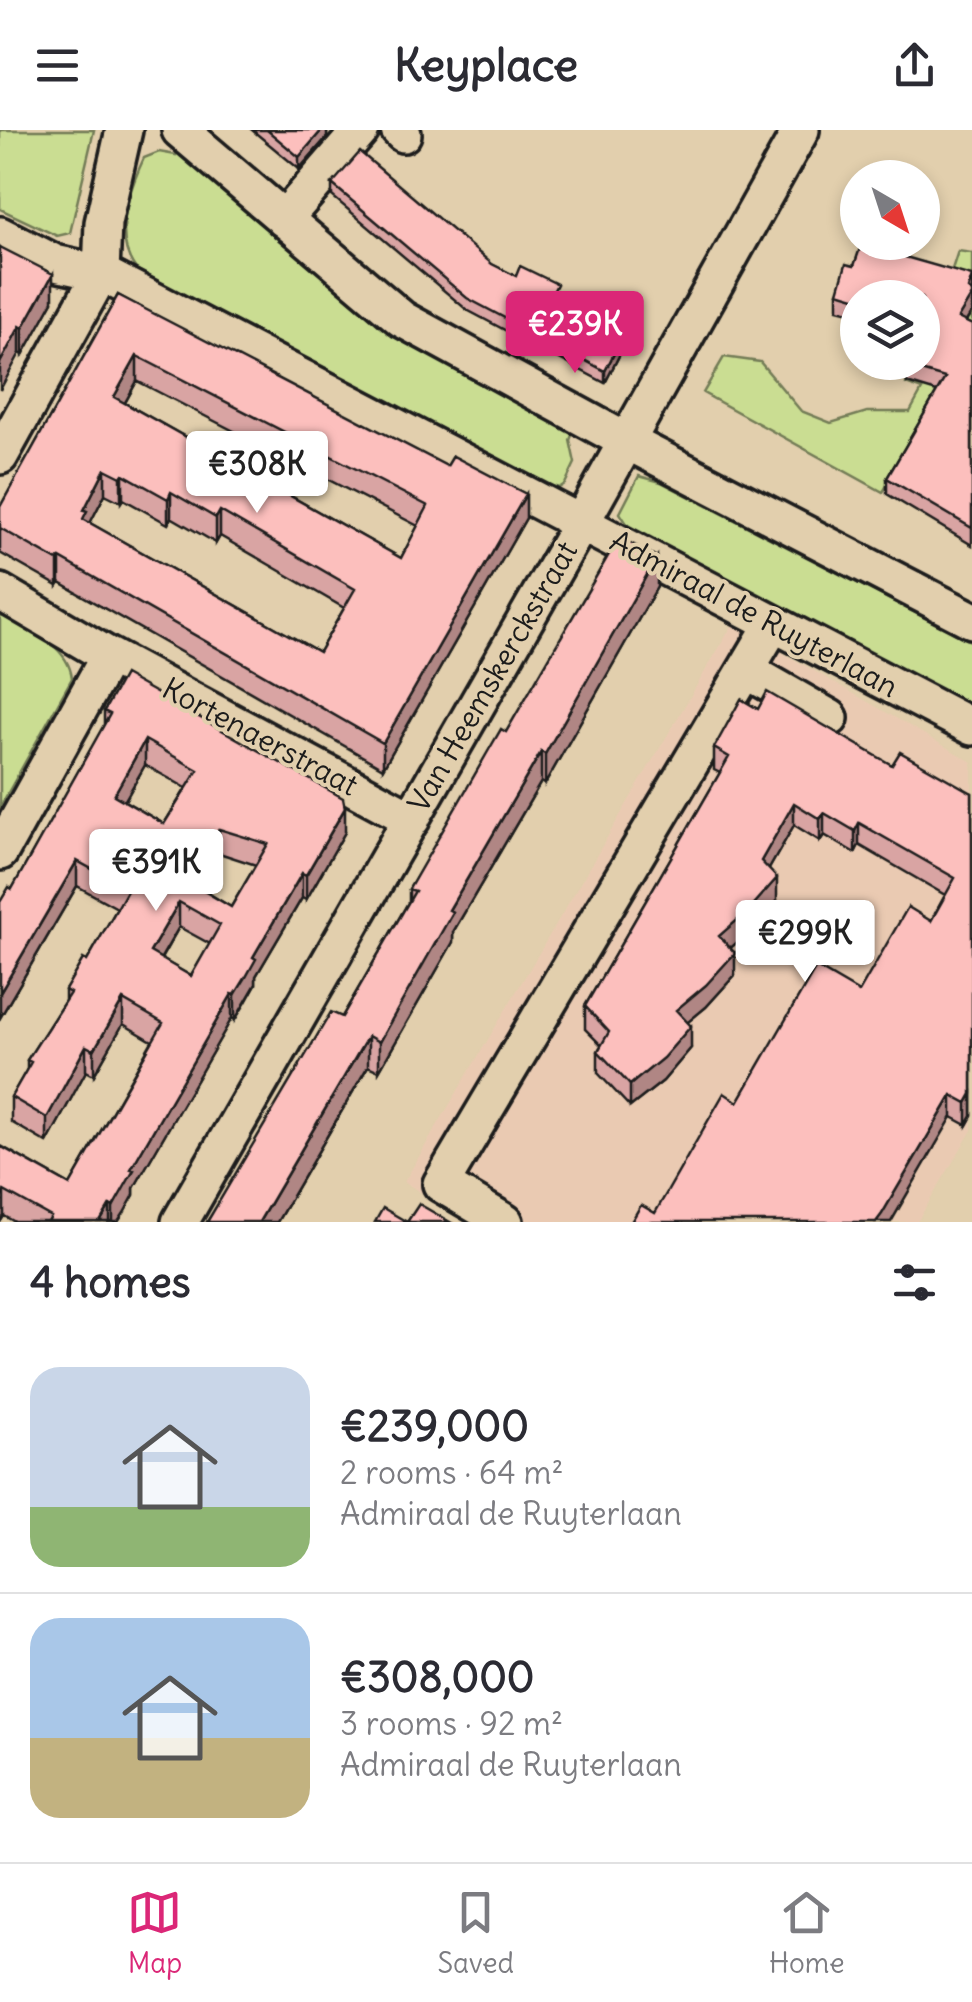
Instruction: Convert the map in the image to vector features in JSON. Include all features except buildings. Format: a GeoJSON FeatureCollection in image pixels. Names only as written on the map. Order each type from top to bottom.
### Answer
{"type":"FeatureCollection","features":[{"type":"Feature","properties":{"kind":"street"},"geometry":{"type":"LineString","coordinates":[[0,456],[101,273],[103,223],[124,130]]}},
{"type":"Feature","properties":{"kind":"street"},"geometry":{"type":"LineString","coordinates":[[180,130],[402,319],[626,441],[972,620]]}},
{"type":"Feature","properties":{"kind":"street"},"geometry":{"type":"LineString","coordinates":[[284,218],[361,130]]}},
{"type":"Feature","properties":{"kind":"street","name":"Van Heemskerckstraat"},"geometry":{"type":"LineString","coordinates":[[180,1222],[581,523],[800,130]]}},
{"type":"Feature","properties":{"kind":"street","name":"Admiraal de Ruyterlaan"},"geometry":{"type":"LineString","coordinates":[[0,235],[55,263],[101,273],[972,727]]}},
{"type":"Feature","properties":{"kind":"street","name":"Kortenaerstraat"},"geometry":{"type":"LineString","coordinates":[[0,592],[109,656],[412,819]]}},
{"type":"Feature","properties":{"kind":"street"},"geometry":{"type":"LineString","coordinates":[[505,1222],[441,1184],[773,624]]}},
{"type":"Feature","properties":{"kind":"street"},"geometry":{"type":"LineString","coordinates":[[0,852],[109,656]]}},
{"type":"Feature","properties":{"kind":"street"},"geometry":{"type":"LineString","coordinates":[[746,670],[830,718]]}},
{"type":"Feature","properties":{"kind":"shaded area"},"geometry":{"type":"Polygon","coordinates":[[[733,624],[972,762],[972,1130],[917,1222],[469,1222],[404,1182],[733,624]]]}},
{"type":"Feature","properties":{"kind":"green space"},"geometry":{"type":"Polygon","coordinates":[[[0,130],[94,130],[70,233],[57,236],[0,209],[0,130]]]}},
{"type":"Feature","properties":{"kind":"green space"},"geometry":{"type":"Polygon","coordinates":[[[181,143],[413,347],[575,428],[570,440],[575,463],[565,484],[559,488],[545,484],[357,389],[136,269],[129,257],[124,229],[133,184],[144,158],[159,152],[176,155],[181,143]]]}},
{"type":"Feature","properties":{"kind":"green space"},"geometry":{"type":"Polygon","coordinates":[[[958,251],[972,253],[972,336],[883,492],[703,393],[724,357],[760,362],[801,411],[831,423],[867,412],[910,412],[922,390],[906,384],[907,380],[940,380],[940,306],[958,251]]]}},
{"type":"Feature","properties":{"kind":"green space"},"geometry":{"type":"Polygon","coordinates":[[[639,476],[661,482],[972,642],[972,712],[629,527],[620,513],[639,476]]]}},
{"type":"Feature","properties":{"kind":"green space"},"geometry":{"type":"Polygon","coordinates":[[[0,615],[55,647],[69,666],[72,678],[0,807],[0,615]]]}}]}
